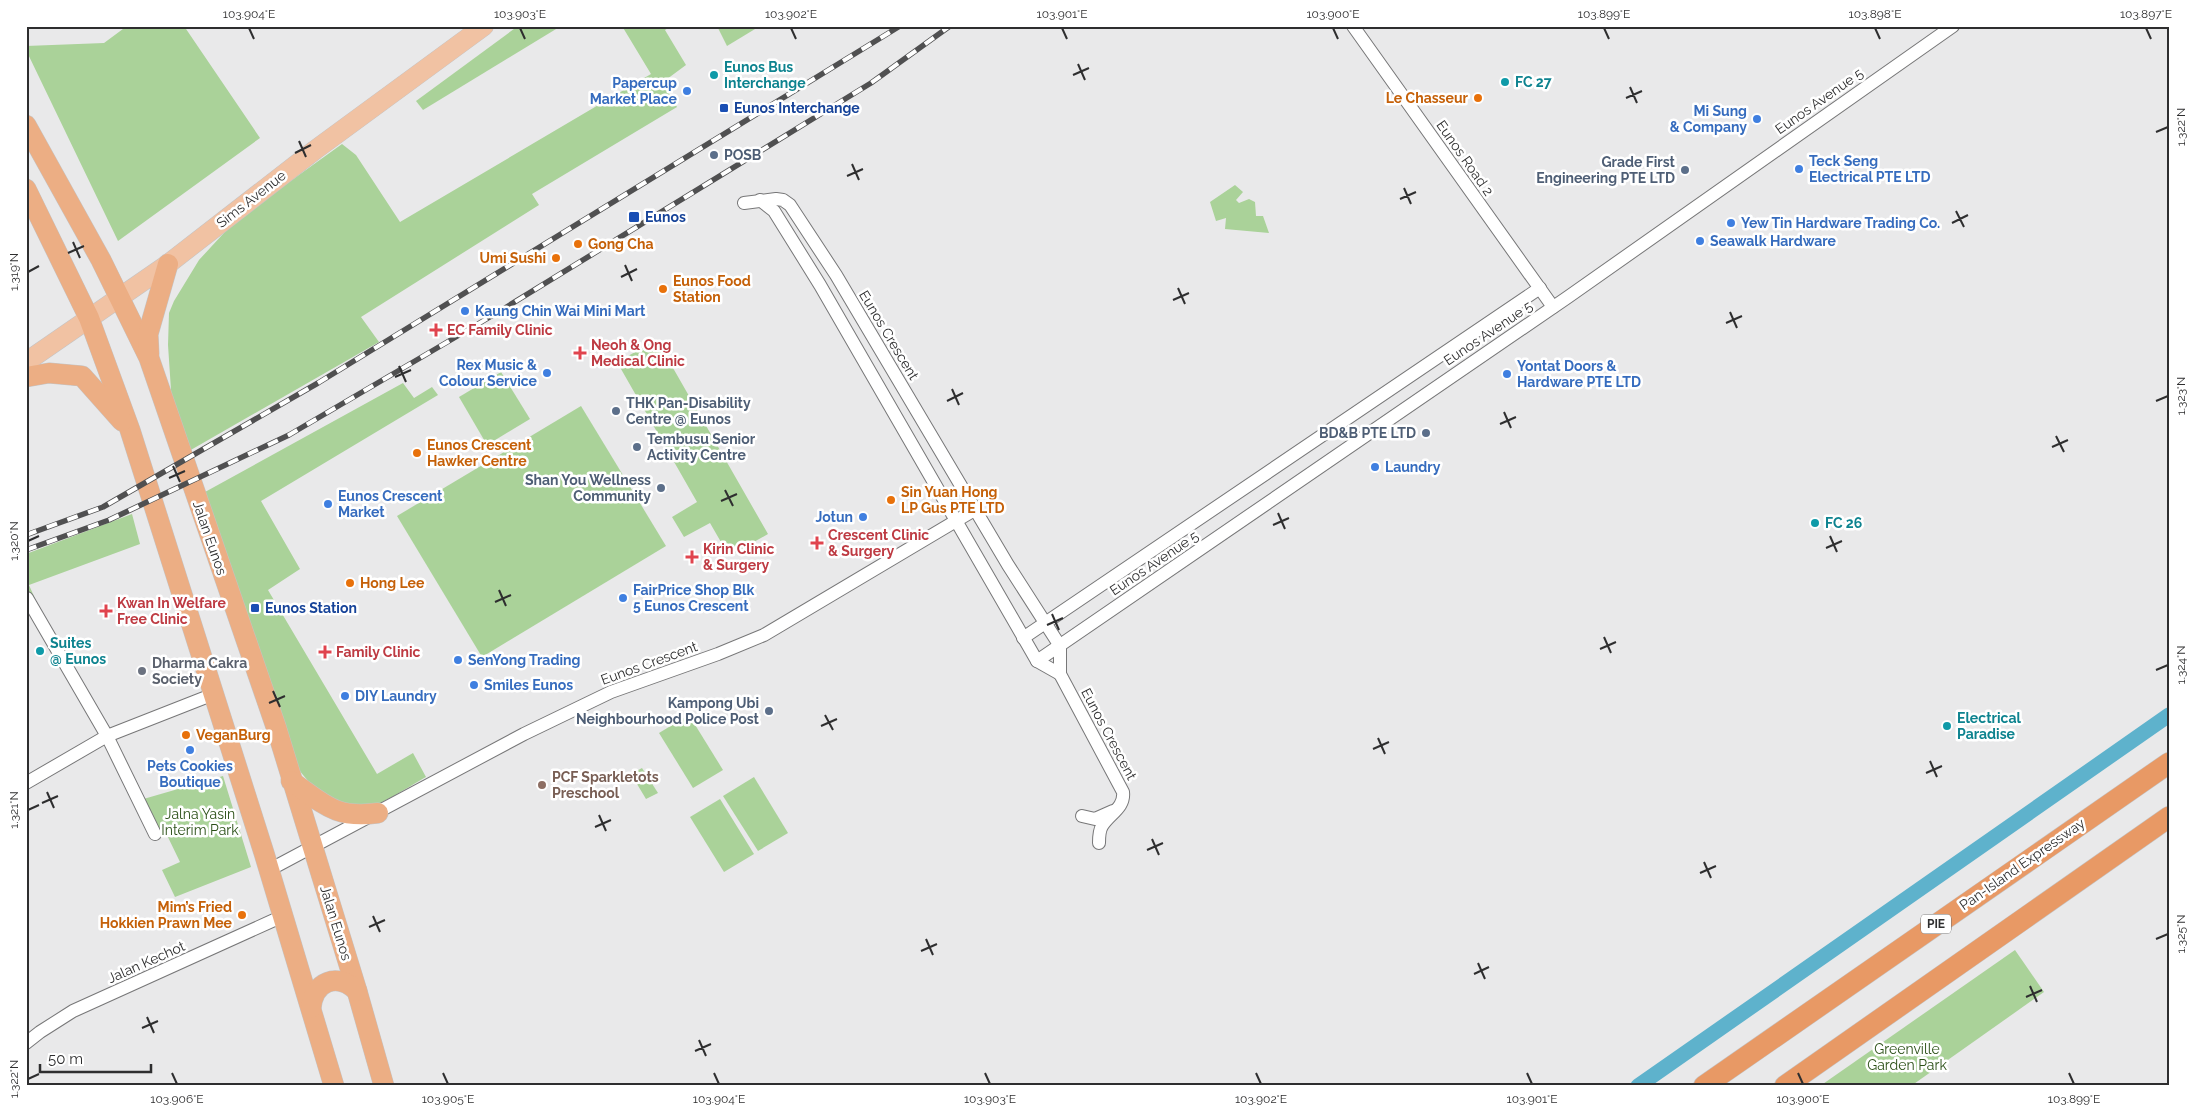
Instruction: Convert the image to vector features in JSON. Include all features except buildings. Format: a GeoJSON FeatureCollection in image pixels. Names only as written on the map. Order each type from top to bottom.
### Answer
{"type":"FeatureCollection","features":[{"type":"Feature","properties":{"kind":"highway","name":"Jalan Eunos"},"geometry":{"type":"LineString","coordinates":[[26,124],[121,298],[149,358],[276,727],[357,991],[384,1086]]}},
{"type":"Feature","properties":{"kind":"highway"},"geometry":{"type":"LineString","coordinates":[[26,189],[89,318],[130,430],[269,870],[334,1086]]}},
{"type":"Feature","properties":{"kind":"highway"},"geometry":{"type":"LineString","coordinates":[[149,358],[148,334],[168,264]]}},
{"type":"Feature","properties":{"kind":"highway"},"geometry":{"type":"LineString","coordinates":[[26,377],[49,373],[82,376],[130,430]]}},
{"type":"Feature","properties":{"kind":"highway","name":"Pan-Island Expressway"},"geometry":{"type":"LineString","coordinates":[[1704,1086],[2169,763]]}},
{"type":"Feature","properties":{"kind":"highway"},"geometry":{"type":"LineString","coordinates":[[291,781],[326,807],[338,812],[364,815],[378,813]]}},
{"type":"Feature","properties":{"kind":"highway"},"geometry":{"type":"LineString","coordinates":[[1785,1086],[2169,817]]}},
{"type":"Feature","properties":{"kind":"highway"},"geometry":{"type":"LineString","coordinates":[[311,1008],[312,998],[315,993],[328,982],[338,980],[349,983],[357,991]]}},
{"type":"Feature","properties":{"kind":"main road","name":"Sims Avenue"},"geometry":{"type":"LineString","coordinates":[[26,362],[168,264],[315,150],[484,26]]}},
{"type":"Feature","properties":{"kind":"street","name":"Eunos Road 2"},"geometry":{"type":"LineString","coordinates":[[1353,26],[1553,307]]}},
{"type":"Feature","properties":{"kind":"street","name":"Eunos Avenue 5"},"geometry":{"type":"LineString","coordinates":[[1037,661],[1553,307],[1953,26]]}},
{"type":"Feature","properties":{"kind":"street","name":"Eunos Crescent"},"geometry":{"type":"LineString","coordinates":[[744,203],[760,200],[783,200],[794,211],[836,275],[1008,565],[1060,646],[1060,674],[1121,786],[1124,798],[1117,809]]}},
{"type":"Feature","properties":{"kind":"street"},"geometry":{"type":"LineString","coordinates":[[760,200],[774,211],[820,285],[1037,661],[1060,674]]}},
{"type":"Feature","properties":{"kind":"street","name":"Eunos Avenue 5"},"geometry":{"type":"LineString","coordinates":[[1023,638],[1540,288]]}},
{"type":"Feature","properties":{"kind":"street","name":"Eunos Crescent"},"geometry":{"type":"LineString","coordinates":[[269,870],[312,849],[524,734],[611,692],[718,654],[764,635],[976,509]]}},
{"type":"Feature","properties":{"kind":"street"},"geometry":{"type":"LineString","coordinates":[[27,598],[107,736],[155,834]]}},
{"type":"Feature","properties":{"kind":"street"},"geometry":{"type":"LineString","coordinates":[[26,783],[107,736],[214,694]]}},
{"type":"Feature","properties":{"kind":"street"},"geometry":{"type":"LineString","coordinates":[[1082,816],[1088,819],[1095,819],[1117,809]]}},
{"type":"Feature","properties":{"kind":"street"},"geometry":{"type":"LineString","coordinates":[[1099,843],[1101,827],[1117,809]]}},
{"type":"Feature","properties":{"kind":"street","name":"Jalan Kechot"},"geometry":{"type":"LineString","coordinates":[[26,1043],[73,1011],[283,916]]}},
{"type":"Feature","properties":{"kind":"green space"},"geometry":{"type":"Polygon","coordinates":[[[127,26],[184,26],[260,138],[118,241],[26,50],[26,46],[104,43],[127,26]]]}},
{"type":"Feature","properties":{"kind":"green space"},"geometry":{"type":"Polygon","coordinates":[[[518,26],[561,26],[423,110],[416,101],[518,26]]]}},
{"type":"Feature","properties":{"kind":"green space"},"geometry":{"type":"Polygon","coordinates":[[[622,26],[671,26],[665,30],[686,65],[663,82],[677,107],[532,194],[539,205],[361,317],[379,342],[189,451],[172,405],[168,345],[169,313],[174,301],[199,260],[235,221],[342,144],[356,155],[400,222],[651,74],[622,26]]]}},
{"type":"Feature","properties":{"kind":"green space"},"geometry":{"type":"Polygon","coordinates":[[[717,26],[760,26],[727,46],[717,26]]]}},
{"type":"Feature","properties":{"kind":"green space"},"geometry":{"type":"Polygon","coordinates":[[[1235,185],[1243,192],[1236,200],[1239,203],[1249,199],[1255,202],[1256,216],[1263,216],[1269,233],[1225,229],[1226,218],[1216,221],[1210,202],[1235,185]]]}},
{"type":"Feature","properties":{"kind":"green space"},"geometry":{"type":"Polygon","coordinates":[[[657,340],[768,534],[729,556],[710,523],[684,537],[672,517],[697,502],[617,362],[657,340]]]}},
{"type":"Feature","properties":{"kind":"green space"},"geometry":{"type":"Polygon","coordinates":[[[501,372],[530,419],[487,445],[459,397],[501,372]]]}},
{"type":"Feature","properties":{"kind":"green space"},"geometry":{"type":"Polygon","coordinates":[[[403,383],[414,398],[432,387],[438,395],[261,501],[300,569],[268,590],[377,774],[413,753],[426,777],[373,807],[357,808],[337,803],[318,791],[297,767],[205,492],[403,383]]]}},
{"type":"Feature","properties":{"kind":"green space"},"geometry":{"type":"Polygon","coordinates":[[[581,406],[666,546],[482,657],[397,516],[581,406]]]}},
{"type":"Feature","properties":{"kind":"green space"},"geometry":{"type":"Polygon","coordinates":[[[132,514],[140,544],[29,585],[40,610],[26,617],[26,554],[132,514]]]}},
{"type":"Feature","properties":{"kind":"green space"},"geometry":{"type":"Polygon","coordinates":[[[689,715],[723,770],[693,788],[659,733],[689,715]]]}},
{"type":"Feature","properties":{"kind":"green space"},"geometry":{"type":"Polygon","coordinates":[[[642,768],[658,793],[646,799],[631,774],[642,768]]]}},
{"type":"Feature","properties":{"kind":"green space","name":"Jalna Yasin Interim Park"},"geometry":{"type":"Polygon","coordinates":[[[223,776],[251,867],[175,897],[162,870],[180,862],[165,831],[156,835],[140,800],[223,776]]]}},
{"type":"Feature","properties":{"kind":"green space"},"geometry":{"type":"Polygon","coordinates":[[[754,777],[788,833],[758,851],[723,796],[754,777]]]}},
{"type":"Feature","properties":{"kind":"green space"},"geometry":{"type":"Polygon","coordinates":[[[720,799],[754,854],[724,872],[690,817],[720,799]]]}},
{"type":"Feature","properties":{"kind":"green space","name":"Greenville Garden Park"},"geometry":{"type":"Polygon","coordinates":[[[2015,950],[2044,992],[1911,1086],[1820,1086],[2015,950]]]}},
{"type":"Feature","properties":{"kind":"waterway"},"geometry":{"type":"LineString","coordinates":[[1638,1086],[2169,715]]}},
{"type":"Feature","properties":{"kind":"railway"},"geometry":{"type":"LineString","coordinates":[[26,535],[103,507],[318,383],[900,26]]}},
{"type":"Feature","properties":{"kind":"railway"},"geometry":{"type":"LineString","coordinates":[[26,550],[109,520],[289,435],[500,311],[871,83],[950,26]]}},
{"type":"Feature","properties":{"kind":"place","name":"Eunos Bus Interchange"},"geometry":{"type":"Point","coordinates":[714,75]}},
{"type":"Feature","properties":{"kind":"place","name":"FC 27"},"geometry":{"type":"Point","coordinates":[1505,82]}},
{"type":"Feature","properties":{"kind":"place","name":"Papercup Market Place"},"geometry":{"type":"Point","coordinates":[687,91]}},
{"type":"Feature","properties":{"kind":"place","name":"Le Chasseur"},"geometry":{"type":"Point","coordinates":[1478,98]}},
{"type":"Feature","properties":{"kind":"place","name":"Eunos Interchange"},"geometry":{"type":"Point","coordinates":[724,108]}},
{"type":"Feature","properties":{"kind":"place","name":"Mi Sung & Company"},"geometry":{"type":"Point","coordinates":[1757,119]}},
{"type":"Feature","properties":{"kind":"place","name":"POSB"},"geometry":{"type":"Point","coordinates":[714,155]}},
{"type":"Feature","properties":{"kind":"place","name":"Teck Seng Electrical PTE LTD"},"geometry":{"type":"Point","coordinates":[1799,169]}},
{"type":"Feature","properties":{"kind":"place","name":"Grade First Engineering PTE LTD"},"geometry":{"type":"Point","coordinates":[1685,170]}},
{"type":"Feature","properties":{"kind":"place","name":"Eunos"},"geometry":{"type":"Point","coordinates":[634,217]}},
{"type":"Feature","properties":{"kind":"place","name":"Yew Tin Hardware Trading Co."},"geometry":{"type":"Point","coordinates":[1731,223]}},
{"type":"Feature","properties":{"kind":"place","name":"Seawalk Hardware"},"geometry":{"type":"Point","coordinates":[1700,241]}},
{"type":"Feature","properties":{"kind":"place","name":"Gong Cha"},"geometry":{"type":"Point","coordinates":[578,244]}},
{"type":"Feature","properties":{"kind":"place","name":"Umi Sushi"},"geometry":{"type":"Point","coordinates":[556,258]}},
{"type":"Feature","properties":{"kind":"place","name":"Eunos Food Station"},"geometry":{"type":"Point","coordinates":[663,289]}},
{"type":"Feature","properties":{"kind":"place","name":"Kaung Chin Wai Mini Mart"},"geometry":{"type":"Point","coordinates":[465,311]}},
{"type":"Feature","properties":{"kind":"place","name":"EC Family Clinic"},"geometry":{"type":"Point","coordinates":[436,330]}},
{"type":"Feature","properties":{"kind":"place","name":"Neoh & Ong Medical Clinic"},"geometry":{"type":"Point","coordinates":[580,353]}},
{"type":"Feature","properties":{"kind":"place","name":"Rex Music & Colour Service"},"geometry":{"type":"Point","coordinates":[547,373]}},
{"type":"Feature","properties":{"kind":"place","name":"Yontat Doors & Hardware PTE LTD"},"geometry":{"type":"Point","coordinates":[1507,374]}},
{"type":"Feature","properties":{"kind":"place","name":"THK Pan-Disability Centre @ Eunos"},"geometry":{"type":"Point","coordinates":[616,411]}},
{"type":"Feature","properties":{"kind":"place","name":"BD&B PTE LTD"},"geometry":{"type":"Point","coordinates":[1426,433]}},
{"type":"Feature","properties":{"kind":"place","name":"Tembusu Senior Activity Centre"},"geometry":{"type":"Point","coordinates":[637,447]}},
{"type":"Feature","properties":{"kind":"place","name":"Eunos Crescent Hawker Centre"},"geometry":{"type":"Point","coordinates":[417,453]}},
{"type":"Feature","properties":{"kind":"place","name":"Laundry"},"geometry":{"type":"Point","coordinates":[1375,467]}},
{"type":"Feature","properties":{"kind":"place","name":"Shan You Wellness Community"},"geometry":{"type":"Point","coordinates":[661,488]}},
{"type":"Feature","properties":{"kind":"place","name":"Sin Yuan Hong LP Gus PTE LTD"},"geometry":{"type":"Point","coordinates":[891,500]}},
{"type":"Feature","properties":{"kind":"place","name":"Eunos Crescent Market"},"geometry":{"type":"Point","coordinates":[328,504]}},
{"type":"Feature","properties":{"kind":"place","name":"Jotun"},"geometry":{"type":"Point","coordinates":[863,517]}},
{"type":"Feature","properties":{"kind":"place","name":"FC 26"},"geometry":{"type":"Point","coordinates":[1815,523]}},
{"type":"Feature","properties":{"kind":"place","name":"Crescent Clinic & Surgery"},"geometry":{"type":"Point","coordinates":[817,543]}},
{"type":"Feature","properties":{"kind":"place","name":"Kirin Clinic & Surgery"},"geometry":{"type":"Point","coordinates":[692,557]}},
{"type":"Feature","properties":{"kind":"place","name":"Hong Lee"},"geometry":{"type":"Point","coordinates":[350,583]}},
{"type":"Feature","properties":{"kind":"place","name":"FairPrice Shop Blk 5 Eunos Crescent"},"geometry":{"type":"Point","coordinates":[623,598]}},
{"type":"Feature","properties":{"kind":"place","name":"Eunos Station"},"geometry":{"type":"Point","coordinates":[255,608]}},
{"type":"Feature","properties":{"kind":"place","name":"Kwan In Welfare Free Clinic"},"geometry":{"type":"Point","coordinates":[106,611]}},
{"type":"Feature","properties":{"kind":"place","name":"Suites @ Eunos"},"geometry":{"type":"Point","coordinates":[40,651]}},
{"type":"Feature","properties":{"kind":"place","name":"Family Clinic"},"geometry":{"type":"Point","coordinates":[325,652]}},
{"type":"Feature","properties":{"kind":"place","name":"SenYong Trading"},"geometry":{"type":"Point","coordinates":[458,660]}},
{"type":"Feature","properties":{"kind":"place","name":"Dharma Cakra Society"},"geometry":{"type":"Point","coordinates":[142,671]}},
{"type":"Feature","properties":{"kind":"place","name":"Smiles Eunos"},"geometry":{"type":"Point","coordinates":[474,685]}},
{"type":"Feature","properties":{"kind":"place","name":"DIY Laundry"},"geometry":{"type":"Point","coordinates":[345,696]}},
{"type":"Feature","properties":{"kind":"place","name":"Kampong Ubi Neighbourhood Police Post"},"geometry":{"type":"Point","coordinates":[769,711]}},
{"type":"Feature","properties":{"kind":"place","name":"Electrical Paradise"},"geometry":{"type":"Point","coordinates":[1947,726]}},
{"type":"Feature","properties":{"kind":"place","name":"VeganBurg"},"geometry":{"type":"Point","coordinates":[186,735]}},
{"type":"Feature","properties":{"kind":"place","name":"Pets Cookies Boutique"},"geometry":{"type":"Point","coordinates":[190,750]}},
{"type":"Feature","properties":{"kind":"place","name":"PCF Sparkletots Preschool"},"geometry":{"type":"Point","coordinates":[542,785]}},
{"type":"Feature","properties":{"kind":"place","name":"Mim’s Fried Hokkien Prawn Mee"},"geometry":{"type":"Point","coordinates":[242,915]}}]}
